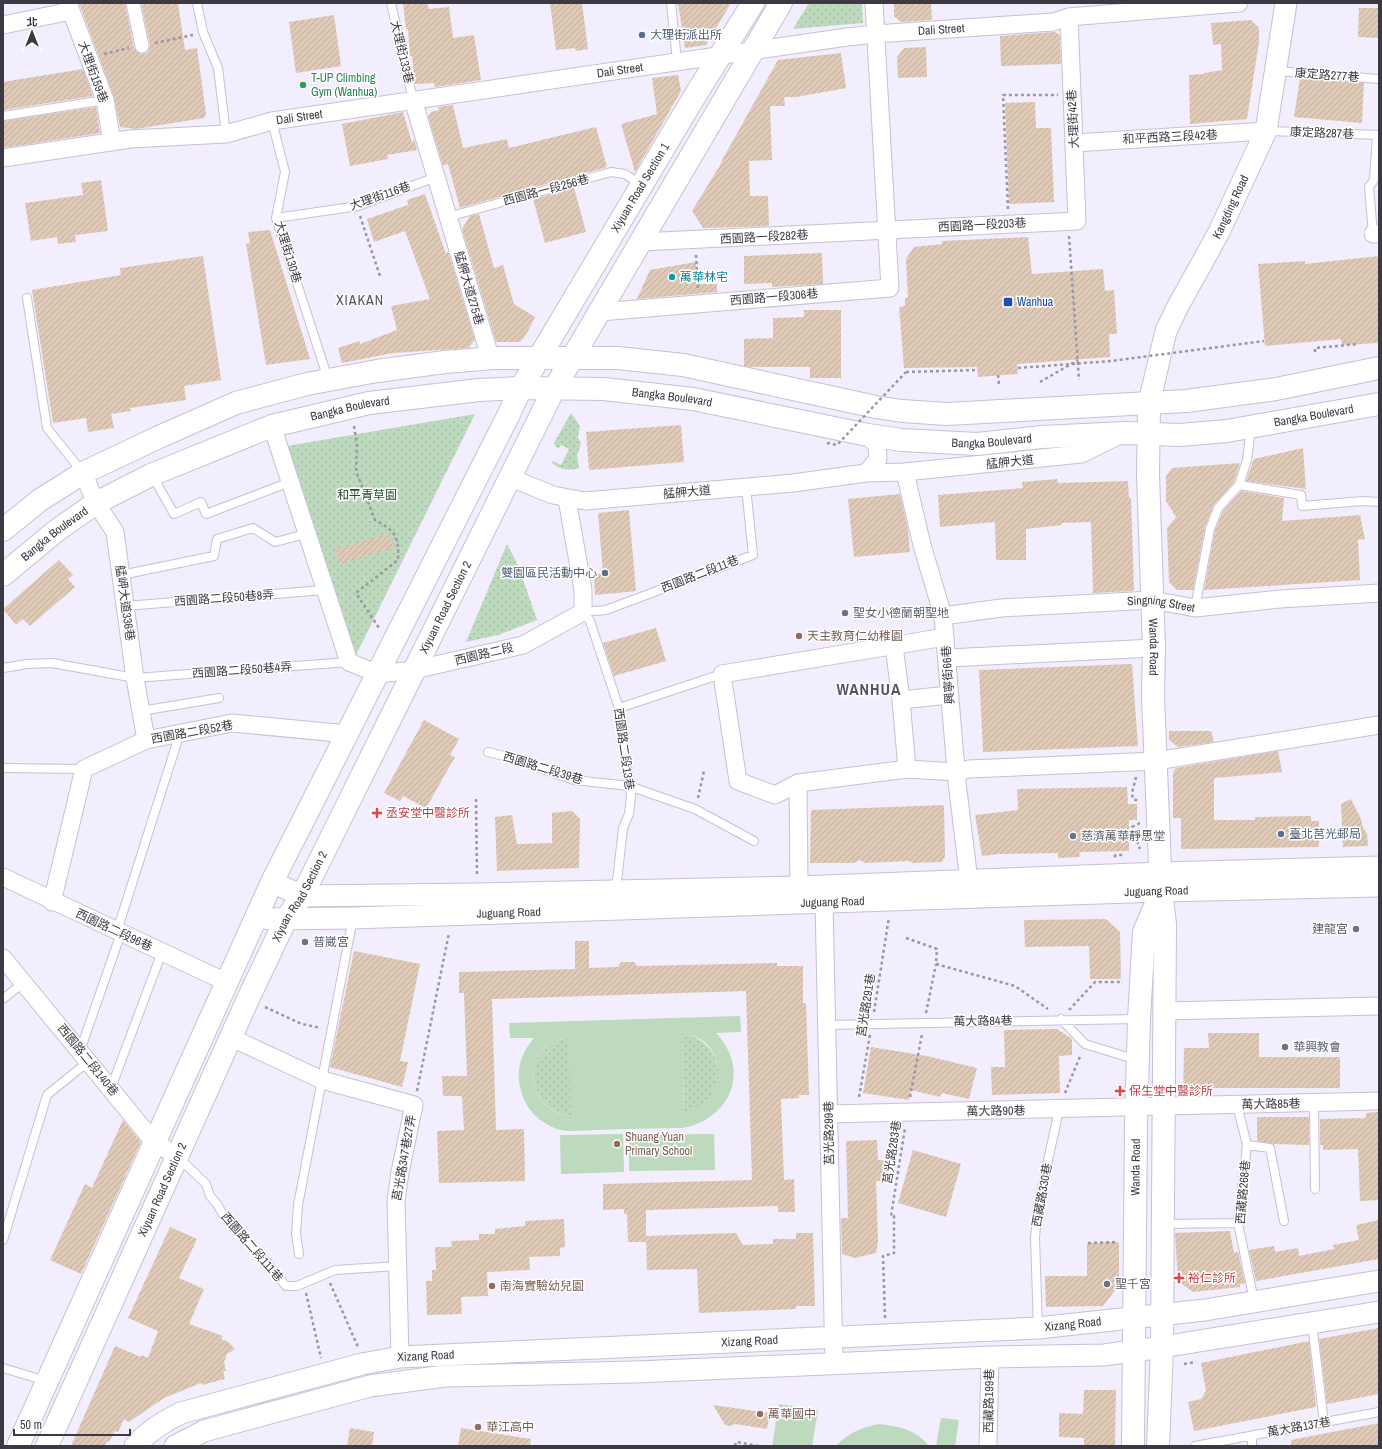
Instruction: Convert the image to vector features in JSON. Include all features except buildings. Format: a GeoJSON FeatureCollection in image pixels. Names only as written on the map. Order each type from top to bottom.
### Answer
{"type":"FeatureCollection","features":[{"type":"Feature","properties":{"kind":"main road","name":"Xiyuan Road Section 1"},"geometry":{"type":"LineString","coordinates":[[530,374],[642,185],[753,3]]}},
{"type":"Feature","properties":{"kind":"main road"},"geometry":{"type":"LineString","coordinates":[[572,357],[600,312],[781,3]]}},
{"type":"Feature","properties":{"kind":"main road","name":"Bangka Boulevard"},"geometry":{"type":"LineString","coordinates":[[3,575],[56,531],[96,503],[151,475],[272,426],[369,403],[479,390],[530,374],[572,357],[618,358],[683,365],[902,411],[947,414],[1186,401],[1276,389],[1379,368]]}},
{"type":"Feature","properties":{"kind":"main road","name":"Xiyuan Road Section 2"},"geometry":{"type":"LineString","coordinates":[[47,1446],[232,1038],[248,999],[286,919],[302,896],[554,389],[572,357]]}},
{"type":"Feature","properties":{"kind":"main road","name":"Bangka Boulevard"},"geometry":{"type":"LineString","coordinates":[[3,530],[40,500],[83,474],[158,437],[236,403],[328,380],[377,371],[445,362],[494,358],[530,374],[554,389],[604,389],[693,399],[868,435],[902,440],[977,444],[1042,437],[1124,433],[1180,435],[1251,428],[1379,404]]}},
{"type":"Feature","properties":{"kind":"main road"},"geometry":{"type":"LineString","coordinates":[[18,1446],[272,882],[530,374]]}},
{"type":"Feature","properties":{"kind":"main road","name":"Wanda Road"},"geometry":{"type":"LineString","coordinates":[[1149,403],[1148,509],[1154,648],[1153,698],[1161,882],[1165,924],[1162,1347],[1158,1446]]}},
{"type":"Feature","properties":{"kind":"main road","name":"Wanda Road"},"geometry":{"type":"LineString","coordinates":[[1133,1446],[1134,1242],[1139,1018],[1144,932],[1161,882]]}},
{"type":"Feature","properties":{"kind":"street"},"geometry":{"type":"LineString","coordinates":[[133,3],[142,46]]}},
{"type":"Feature","properties":{"kind":"street"},"geometry":{"type":"LineString","coordinates":[[874,3],[886,230]]}},
{"type":"Feature","properties":{"kind":"street","name":"Dali Street"},"geometry":{"type":"LineString","coordinates":[[3,158],[130,139],[226,134],[272,121],[677,61],[752,52],[875,34],[1053,22],[1090,13],[1239,3]]}},
{"type":"Feature","properties":{"kind":"street","name":"Kangding Road"},"geometry":{"type":"LineString","coordinates":[[1149,403],[1166,331],[1219,232],[1266,131],[1286,3]]}},
{"type":"Feature","properties":{"kind":"street"},"geometry":{"type":"LineString","coordinates":[[3,26],[70,7]]}},
{"type":"Feature","properties":{"kind":"street","name":"大理街159巷"},"geometry":{"type":"LineString","coordinates":[[70,7],[105,100],[112,142]]}},
{"type":"Feature","properties":{"kind":"street","name":"大理街42巷"},"geometry":{"type":"LineString","coordinates":[[1069,17],[1074,143],[1073,221]]}},
{"type":"Feature","properties":{"kind":"street"},"geometry":{"type":"LineString","coordinates":[[413,100],[448,217]]}},
{"type":"Feature","properties":{"kind":"street","name":"和平西路三段42巷"},"geometry":{"type":"LineString","coordinates":[[1074,143],[1266,131]]}},
{"type":"Feature","properties":{"kind":"street","name":"艋舺大道275巷"},"geometry":{"type":"LineString","coordinates":[[448,217],[488,350],[494,358]]}},
{"type":"Feature","properties":{"kind":"street","name":"西園路一段203巷"},"geometry":{"type":"LineString","coordinates":[[886,230],[1073,221]]}},
{"type":"Feature","properties":{"kind":"street","name":"西園路一段282巷"},"geometry":{"type":"LineString","coordinates":[[641,242],[886,230]]}},
{"type":"Feature","properties":{"kind":"street","name":"西園路一段306巷"},"geometry":{"type":"LineString","coordinates":[[600,312],[890,288],[886,230]]}},
{"type":"Feature","properties":{"kind":"street"},"geometry":{"type":"LineString","coordinates":[[272,426],[348,662],[378,674]]}},
{"type":"Feature","properties":{"kind":"street","name":"艋舺大道"},"geometry":{"type":"LineString","coordinates":[[511,478],[567,499],[585,501],[746,487],[866,474],[905,472],[1081,454],[1124,433]]}},
{"type":"Feature","properties":{"kind":"street"},"geometry":{"type":"LineString","coordinates":[[866,474],[878,459],[877,446],[868,435]]}},
{"type":"Feature","properties":{"kind":"street","name":"興寧街66巷"},"geometry":{"type":"LineString","coordinates":[[905,472],[922,545],[943,616],[948,658],[956,772],[969,881]]}},
{"type":"Feature","properties":{"kind":"street","name":"艋岬大道336巷"},"geometry":{"type":"LineString","coordinates":[[83,474],[96,503],[115,532],[135,678],[146,740]]}},
{"type":"Feature","properties":{"kind":"street"},"geometry":{"type":"LineString","coordinates":[[567,499],[583,590],[583,612]]}},
{"type":"Feature","properties":{"kind":"street","name":"Singning Street"},"geometry":{"type":"LineString","coordinates":[[943,616],[1001,608],[1152,600],[1195,608],[1280,599],[1379,593]]}},
{"type":"Feature","properties":{"kind":"street","name":"西園路二段"},"geometry":{"type":"LineString","coordinates":[[378,674],[414,670],[523,645],[583,612]]}},
{"type":"Feature","properties":{"kind":"street"},"geometry":{"type":"LineString","coordinates":[[945,637],[722,674],[738,781],[775,795],[798,783],[907,769],[956,772],[969,769],[1156,761],[1379,725]]}},
{"type":"Feature","properties":{"kind":"street"},"geometry":{"type":"LineString","coordinates":[[894,646],[901,700],[907,769]]}},
{"type":"Feature","properties":{"kind":"street"},"geometry":{"type":"LineString","coordinates":[[948,658],[1154,648]]}},
{"type":"Feature","properties":{"kind":"street"},"geometry":{"type":"LineString","coordinates":[[901,700],[950,695]]}},
{"type":"Feature","properties":{"kind":"street","name":"西園路二段52巷"},"geometry":{"type":"LineString","coordinates":[[84,769],[146,740],[232,723],[348,734]]}},
{"type":"Feature","properties":{"kind":"street"},"geometry":{"type":"LineString","coordinates":[[52,902],[84,769]]}},
{"type":"Feature","properties":{"kind":"street"},"geometry":{"type":"LineString","coordinates":[[798,783],[800,887]]}},
{"type":"Feature","properties":{"kind":"street","name":"Juguang Road"},"geometry":{"type":"LineString","coordinates":[[256,917],[286,919],[353,918],[891,900],[1379,867]]}},
{"type":"Feature","properties":{"kind":"street","name":"西園路二段96巷"},"geometry":{"type":"LineString","coordinates":[[3,877],[52,902],[226,982]]}},
{"type":"Feature","properties":{"kind":"street","name":"Juguang Road"},"geometry":{"type":"LineString","coordinates":[[302,896],[800,887],[969,881],[1161,882],[1379,886]]}},
{"type":"Feature","properties":{"kind":"street"},"geometry":{"type":"LineString","coordinates":[[272,882],[302,896]]}},
{"type":"Feature","properties":{"kind":"street","name":"莒光路299巷"},"geometry":{"type":"LineString","coordinates":[[824,902],[834,1364]]}},
{"type":"Feature","properties":{"kind":"street","name":"西園路二段140巷"},"geometry":{"type":"LineString","coordinates":[[3,958],[154,1142],[178,1156]]}},
{"type":"Feature","properties":{"kind":"street"},"geometry":{"type":"LineString","coordinates":[[1164,1011],[1379,1006]]}},
{"type":"Feature","properties":{"kind":"street","name":"莒光路347巷27弄"},"geometry":{"type":"LineString","coordinates":[[232,1038],[322,1080],[414,1105],[400,1172],[396,1201],[400,1357]]}},
{"type":"Feature","properties":{"kind":"street","name":"萬大路85巷"},"geometry":{"type":"LineString","coordinates":[[1163,1106],[1379,1101]]}},
{"type":"Feature","properties":{"kind":"street","name":"萬大路90巷"},"geometry":{"type":"LineString","coordinates":[[828,1114],[1058,1110],[1163,1106]]}},
{"type":"Feature","properties":{"kind":"street","name":"Xizang Road"},"geometry":{"type":"LineString","coordinates":[[135,1446],[160,1423],[181,1413],[325,1374],[400,1357],[1038,1328],[1205,1310],[1379,1281]]}},
{"type":"Feature","properties":{"kind":"street","name":"Xizang Road"},"geometry":{"type":"LineString","coordinates":[[175,1446],[204,1431],[370,1386],[445,1376],[636,1372],[990,1357],[1104,1354],[1162,1347],[1379,1312]]}},
{"type":"Feature","properties":{"kind":"street","name":"西藏路199巷"},"geometry":{"type":"LineString","coordinates":[[988,1446],[990,1357]]}},
{"type":"Feature","properties":{"kind":"lane"},"geometry":{"type":"LineString","coordinates":[[197,3],[203,32],[218,68],[226,134]]}},
{"type":"Feature","properties":{"kind":"lane","name":"大理街133巷"},"geometry":{"type":"LineString","coordinates":[[391,3],[413,100]]}},
{"type":"Feature","properties":{"kind":"lane"},"geometry":{"type":"LineString","coordinates":[[671,3],[677,61]]}},
{"type":"Feature","properties":{"kind":"lane","name":"康定路277巷"},"geometry":{"type":"LineString","coordinates":[[1276,71],[1379,79]]}},
{"type":"Feature","properties":{"kind":"lane"},"geometry":{"type":"LineString","coordinates":[[3,116],[105,100]]}},
{"type":"Feature","properties":{"kind":"lane","name":"大理街130巷"},"geometry":{"type":"LineString","coordinates":[[272,121],[285,172],[276,218],[328,380]]}},
{"type":"Feature","properties":{"kind":"lane","name":"康定路287巷"},"geometry":{"type":"LineString","coordinates":[[1266,131],[1378,135]]}},
{"type":"Feature","properties":{"kind":"lane"},"geometry":{"type":"LineString","coordinates":[[1376,234],[1369,187],[1374,180],[1378,135]]}},
{"type":"Feature","properties":{"kind":"lane","name":"西園路一段256巷"},"geometry":{"type":"LineString","coordinates":[[448,217],[611,172],[625,174],[642,185]]}},
{"type":"Feature","properties":{"kind":"lane","name":"大理街116巷"},"geometry":{"type":"LineString","coordinates":[[276,218],[357,206],[436,177]]}},
{"type":"Feature","properties":{"kind":"lane"},"geometry":{"type":"LineString","coordinates":[[27,298],[47,428],[83,474]]}},
{"type":"Feature","properties":{"kind":"lane"},"geometry":{"type":"LineString","coordinates":[[1195,608],[1210,529],[1218,508],[1239,484],[1247,460],[1251,428]]}},
{"type":"Feature","properties":{"kind":"lane"},"geometry":{"type":"LineString","coordinates":[[151,475],[174,514],[201,502],[206,514],[290,482]]}},
{"type":"Feature","properties":{"kind":"lane"},"geometry":{"type":"LineString","coordinates":[[1239,484],[1301,495],[1302,506],[1362,501],[1379,502]]}},
{"type":"Feature","properties":{"kind":"lane","name":"西園路二段11巷"},"geometry":{"type":"LineString","coordinates":[[583,612],[606,610],[753,555],[746,487]]}},
{"type":"Feature","properties":{"kind":"lane"},"geometry":{"type":"LineString","coordinates":[[121,575],[214,556],[217,539],[253,528],[275,542],[306,534]]}},
{"type":"Feature","properties":{"kind":"lane","name":"西園路二段50巷8弄"},"geometry":{"type":"LineString","coordinates":[[125,606],[324,590]]}},
{"type":"Feature","properties":{"kind":"lane","name":"西園路二段13巷"},"geometry":{"type":"LineString","coordinates":[[583,612],[590,621],[619,708],[629,786],[629,814],[623,828],[616,891]]}},
{"type":"Feature","properties":{"kind":"lane","name":"西園路二段50巷4弄"},"geometry":{"type":"LineString","coordinates":[[3,668],[27,664],[52,663],[135,678],[348,662]]}},
{"type":"Feature","properties":{"kind":"lane"},"geometry":{"type":"LineString","coordinates":[[619,708],[722,674]]}},
{"type":"Feature","properties":{"kind":"lane"},"geometry":{"type":"LineString","coordinates":[[141,711],[219,698]]}},
{"type":"Feature","properties":{"kind":"lane"},"geometry":{"type":"LineString","coordinates":[[3,1240],[7,1215],[47,1095],[84,1056],[119,932],[180,733]]}},
{"type":"Feature","properties":{"kind":"lane","name":"西園路二段39巷"},"geometry":{"type":"LineString","coordinates":[[488,752],[508,756],[574,780],[629,786],[695,809],[754,840]]}},
{"type":"Feature","properties":{"kind":"lane"},"geometry":{"type":"LineString","coordinates":[[3,768],[84,769]]}},
{"type":"Feature","properties":{"kind":"lane"},"geometry":{"type":"LineString","coordinates":[[299,1254],[296,1234],[298,1204],[353,918]]}},
{"type":"Feature","properties":{"kind":"lane"},"geometry":{"type":"LineString","coordinates":[[110,1088],[162,952]]}},
{"type":"Feature","properties":{"kind":"lane"},"geometry":{"type":"LineString","coordinates":[[3,999],[24,982]]}},
{"type":"Feature","properties":{"kind":"lane","name":"萬大路84巷"},"geometry":{"type":"LineString","coordinates":[[827,1025],[1139,1018]]}},
{"type":"Feature","properties":{"kind":"lane"},"geometry":{"type":"LineString","coordinates":[[1061,1019],[1085,1044],[1138,1060]]}},
{"type":"Feature","properties":{"kind":"lane"},"geometry":{"type":"LineString","coordinates":[[1314,1103],[1315,1189]]}},
{"type":"Feature","properties":{"kind":"lane","name":"西藏路268巷"},"geometry":{"type":"LineString","coordinates":[[1237,1105],[1247,1145],[1238,1223],[1254,1302]]}},
{"type":"Feature","properties":{"kind":"lane","name":"西藏路330巷"},"geometry":{"type":"LineString","coordinates":[[1038,1328],[1035,1238],[1038,1206],[1058,1110]]}},
{"type":"Feature","properties":{"kind":"lane"},"geometry":{"type":"LineString","coordinates":[[1247,1145],[1270,1148],[1284,1222]]}},
{"type":"Feature","properties":{"kind":"lane","name":"西園路二段111巷"},"geometry":{"type":"LineString","coordinates":[[178,1156],[206,1184],[210,1196],[224,1216],[286,1286],[297,1286],[325,1273],[353,1268],[398,1266]]}},
{"type":"Feature","properties":{"kind":"lane"},"geometry":{"type":"LineString","coordinates":[[1162,1224],[1238,1223]]}},
{"type":"Feature","properties":{"kind":"lane"},"geometry":{"type":"LineString","coordinates":[[1312,1323],[1324,1423]]}},
{"type":"Feature","properties":{"kind":"lane"},"geometry":{"type":"LineString","coordinates":[[3,1368],[47,1382]]}},
{"type":"Feature","properties":{"kind":"lane","name":"萬大路137巷"},"geometry":{"type":"LineString","coordinates":[[1195,1446],[1379,1412]]}},
{"type":"Feature","properties":{"kind":"lane"},"geometry":{"type":"LineString","coordinates":[[1252,1436],[1252,1446]]}},
{"type":"Feature","properties":{"kind":"path"},"geometry":{"type":"LineString","coordinates":[[1008,223],[1003,95],[1044,95]]}},
{"type":"Feature","properties":{"kind":"path"},"geometry":{"type":"LineString","coordinates":[[357,206],[380,276]]}},
{"type":"Feature","properties":{"kind":"path"},"geometry":{"type":"LineString","coordinates":[[1073,221],[1079,380]]}},
{"type":"Feature","properties":{"kind":"path"},"geometry":{"type":"LineString","coordinates":[[696,240],[698,304]]}},
{"type":"Feature","properties":{"kind":"path"},"geometry":{"type":"LineString","coordinates":[[1018,368],[1111,361],[1264,341]]}},
{"type":"Feature","properties":{"kind":"path"},"geometry":{"type":"LineString","coordinates":[[1315,352],[1314,348],[1359,344]]}},
{"type":"Feature","properties":{"kind":"path"},"geometry":{"type":"LineString","coordinates":[[1040,382],[1078,360]]}},
{"type":"Feature","properties":{"kind":"path"},"geometry":{"type":"LineString","coordinates":[[827,443],[837,445],[906,372],[977,370]]}},
{"type":"Feature","properties":{"kind":"path"},"geometry":{"type":"LineString","coordinates":[[998,375],[999,385]]}},
{"type":"Feature","properties":{"kind":"path"},"geometry":{"type":"LineString","coordinates":[[350,408],[357,446],[356,471],[375,520],[390,528],[399,544],[398,560],[356,593],[391,646]]}},
{"type":"Feature","properties":{"kind":"path"},"geometry":{"type":"LineString","coordinates":[[695,809],[704,771]]}},
{"type":"Feature","properties":{"kind":"path"},"geometry":{"type":"LineString","coordinates":[[1129,776],[1136,776],[1132,793],[1133,799],[1139,800],[1140,804]]}},
{"type":"Feature","properties":{"kind":"path"},"geometry":{"type":"LineString","coordinates":[[476,799],[477,894]]}},
{"type":"Feature","properties":{"kind":"path"},"geometry":{"type":"LineString","coordinates":[[1141,817],[1141,822],[1132,827],[1144,855]]}},
{"type":"Feature","properties":{"kind":"path","name":"莒光路291巷"},"geometry":{"type":"LineString","coordinates":[[856,1113],[872,1024],[891,900]]}},
{"type":"Feature","properties":{"kind":"path"},"geometry":{"type":"LineString","coordinates":[[414,1105],[452,915]]}},
{"type":"Feature","properties":{"kind":"path"},"geometry":{"type":"LineString","coordinates":[[906,938],[937,949],[936,964],[1015,986],[1061,1019],[1095,982],[1141,982]]}},
{"type":"Feature","properties":{"kind":"path","name":"莒光路283巷"},"geometry":{"type":"LineString","coordinates":[[885,1335],[883,1256],[894,1252],[894,1216],[891,1216],[907,1112],[936,964]]}},
{"type":"Feature","properties":{"kind":"path"},"geometry":{"type":"LineString","coordinates":[[248,999],[302,1024],[332,1030]]}},
{"type":"Feature","properties":{"kind":"path"},"geometry":{"type":"LineString","coordinates":[[1058,1110],[1085,1044]]}},
{"type":"Feature","properties":{"kind":"path"},"geometry":{"type":"LineString","coordinates":[[1088,1243],[1134,1242]]}},
{"type":"Feature","properties":{"kind":"path"},"geometry":{"type":"LineString","coordinates":[[325,1273],[365,1364]]}},
{"type":"Feature","properties":{"kind":"path"},"geometry":{"type":"LineString","coordinates":[[304,1283],[325,1374]]}},
{"type":"Feature","properties":{"kind":"path"},"geometry":{"type":"LineString","coordinates":[[735,1446],[736,1442],[760,1446]]}},
{"type":"Feature","properties":{"kind":"green space"},"geometry":{"type":"Polygon","coordinates":[[[809,3],[862,3],[863,23],[793,29],[809,3]]]}},
{"type":"Feature","properties":{"kind":"green space"},"geometry":{"type":"Polygon","coordinates":[[[571,413],[580,426],[578,437],[581,444],[577,455],[579,468],[568,470],[558,467],[552,463],[553,461],[561,465],[569,449],[561,445],[559,448],[556,447],[554,443],[571,413]]]}},
{"type":"Feature","properties":{"kind":"green space","name":"和平青草園"},"geometry":{"type":"Polygon","coordinates":[[[475,414],[355,657],[287,446],[475,414]]]}},
{"type":"Feature","properties":{"kind":"green space"},"geometry":{"type":"Polygon","coordinates":[[[507,544],[518,565],[537,620],[498,635],[466,642],[507,544]]]}},
{"type":"Feature","properties":{"kind":"green space"},"geometry":{"type":"Polygon","coordinates":[[[740,1016],[741,1032],[716,1033],[727,1047],[732,1062],[734,1077],[724,1104],[713,1115],[699,1123],[682,1128],[572,1131],[557,1129],[544,1123],[530,1110],[526,1104],[519,1084],[519,1069],[523,1056],[534,1038],[510,1038],[509,1023],[740,1016]],[[682,1034],[684,1112],[699,1106],[710,1096],[716,1084],[718,1070],[715,1057],[708,1046],[697,1038],[682,1034]],[[569,1037],[553,1043],[542,1053],[536,1065],[534,1078],[536,1091],[543,1103],[555,1112],[571,1116],[569,1037]]]}},
{"type":"Feature","properties":{"kind":"green space"},"geometry":{"type":"Polygon","coordinates":[[[682,1033],[698,1039],[709,1048],[716,1059],[718,1072],[716,1085],[710,1097],[699,1107],[684,1113],[682,1033]]]}},
{"type":"Feature","properties":{"kind":"green space"},"geometry":{"type":"Polygon","coordinates":[[[569,1037],[572,1116],[556,1112],[544,1103],[536,1091],[534,1078],[536,1065],[542,1053],[553,1043],[569,1037]]]}},
{"type":"Feature","properties":{"kind":"green space"},"geometry":{"type":"Polygon","coordinates":[[[623,1134],[624,1172],[561,1174],[560,1135],[623,1134]]]}},
{"type":"Feature","properties":{"kind":"green space"},"geometry":{"type":"Polygon","coordinates":[[[714,1134],[715,1170],[629,1171],[629,1135],[714,1134]]]}},
{"type":"Feature","properties":{"kind":"green space"},"geometry":{"type":"Polygon","coordinates":[[[779,1404],[818,1410],[812,1446],[772,1446],[779,1404]]]}},
{"type":"Feature","properties":{"kind":"green space"},"geometry":{"type":"Polygon","coordinates":[[[941,1418],[959,1420],[955,1446],[936,1446],[941,1418]]]}},
{"type":"Feature","properties":{"kind":"green space"},"geometry":{"type":"Polygon","coordinates":[[[879,1424],[907,1430],[919,1436],[929,1446],[836,1446],[856,1431],[879,1424]]]}},
{"type":"Feature","properties":{"kind":"place","name":"大理街派出所"},"geometry":{"type":"Point","coordinates":[642,35]}},
{"type":"Feature","properties":{"kind":"place","name":"T-UP Climbing Gym (Wanhua)"},"geometry":{"type":"Point","coordinates":[303,85]}},
{"type":"Feature","properties":{"kind":"place","name":"萬華林宅"},"geometry":{"type":"Point","coordinates":[672,277]}},
{"type":"Feature","properties":{"kind":"place","name":"Wanhua"},"geometry":{"type":"Point","coordinates":[1008,302]}},
{"type":"Feature","properties":{"kind":"place","name":"雙園區民活動中心"},"geometry":{"type":"Point","coordinates":[605,573]}},
{"type":"Feature","properties":{"kind":"place","name":"聖女小德蘭朝聖地"},"geometry":{"type":"Point","coordinates":[845,613]}},
{"type":"Feature","properties":{"kind":"place","name":"天主教育仁幼稚園"},"geometry":{"type":"Point","coordinates":[799,636]}},
{"type":"Feature","properties":{"kind":"place","name":"丞安堂中醫診所"},"geometry":{"type":"Point","coordinates":[377,813]}},
{"type":"Feature","properties":{"kind":"place","name":"臺北莒光郵局"},"geometry":{"type":"Point","coordinates":[1281,834]}},
{"type":"Feature","properties":{"kind":"place","name":"慈濟萬華靜思堂"},"geometry":{"type":"Point","coordinates":[1073,836]}},
{"type":"Feature","properties":{"kind":"place","name":"建龍宮"},"geometry":{"type":"Point","coordinates":[1356,929]}},
{"type":"Feature","properties":{"kind":"place","name":"普崴宮"},"geometry":{"type":"Point","coordinates":[305,942]}},
{"type":"Feature","properties":{"kind":"place","name":"華興教會"},"geometry":{"type":"Point","coordinates":[1285,1047]}},
{"type":"Feature","properties":{"kind":"place","name":"保生堂中醫診所"},"geometry":{"type":"Point","coordinates":[1120,1091]}},
{"type":"Feature","properties":{"kind":"place","name":"Shuang Yuan Primary School"},"geometry":{"type":"Point","coordinates":[617,1144]}},
{"type":"Feature","properties":{"kind":"place","name":"裕仁診所"},"geometry":{"type":"Point","coordinates":[1179,1278]}},
{"type":"Feature","properties":{"kind":"place","name":"聖千宮"},"geometry":{"type":"Point","coordinates":[1107,1284]}},
{"type":"Feature","properties":{"kind":"place","name":"南海實驗幼兒園"},"geometry":{"type":"Point","coordinates":[492,1286]}},
{"type":"Feature","properties":{"kind":"place","name":"萬華國中"},"geometry":{"type":"Point","coordinates":[760,1414]}},
{"type":"Feature","properties":{"kind":"place","name":"華江高中"},"geometry":{"type":"Point","coordinates":[478,1427]}},
{"type":"Feature","properties":{"kind":"district","name":"XIAKAN"},"geometry":{"type":"Point","coordinates":[360,300]}},
{"type":"Feature","properties":{"kind":"district","name":"WANHUA"},"geometry":{"type":"Point","coordinates":[869,689]}}]}
